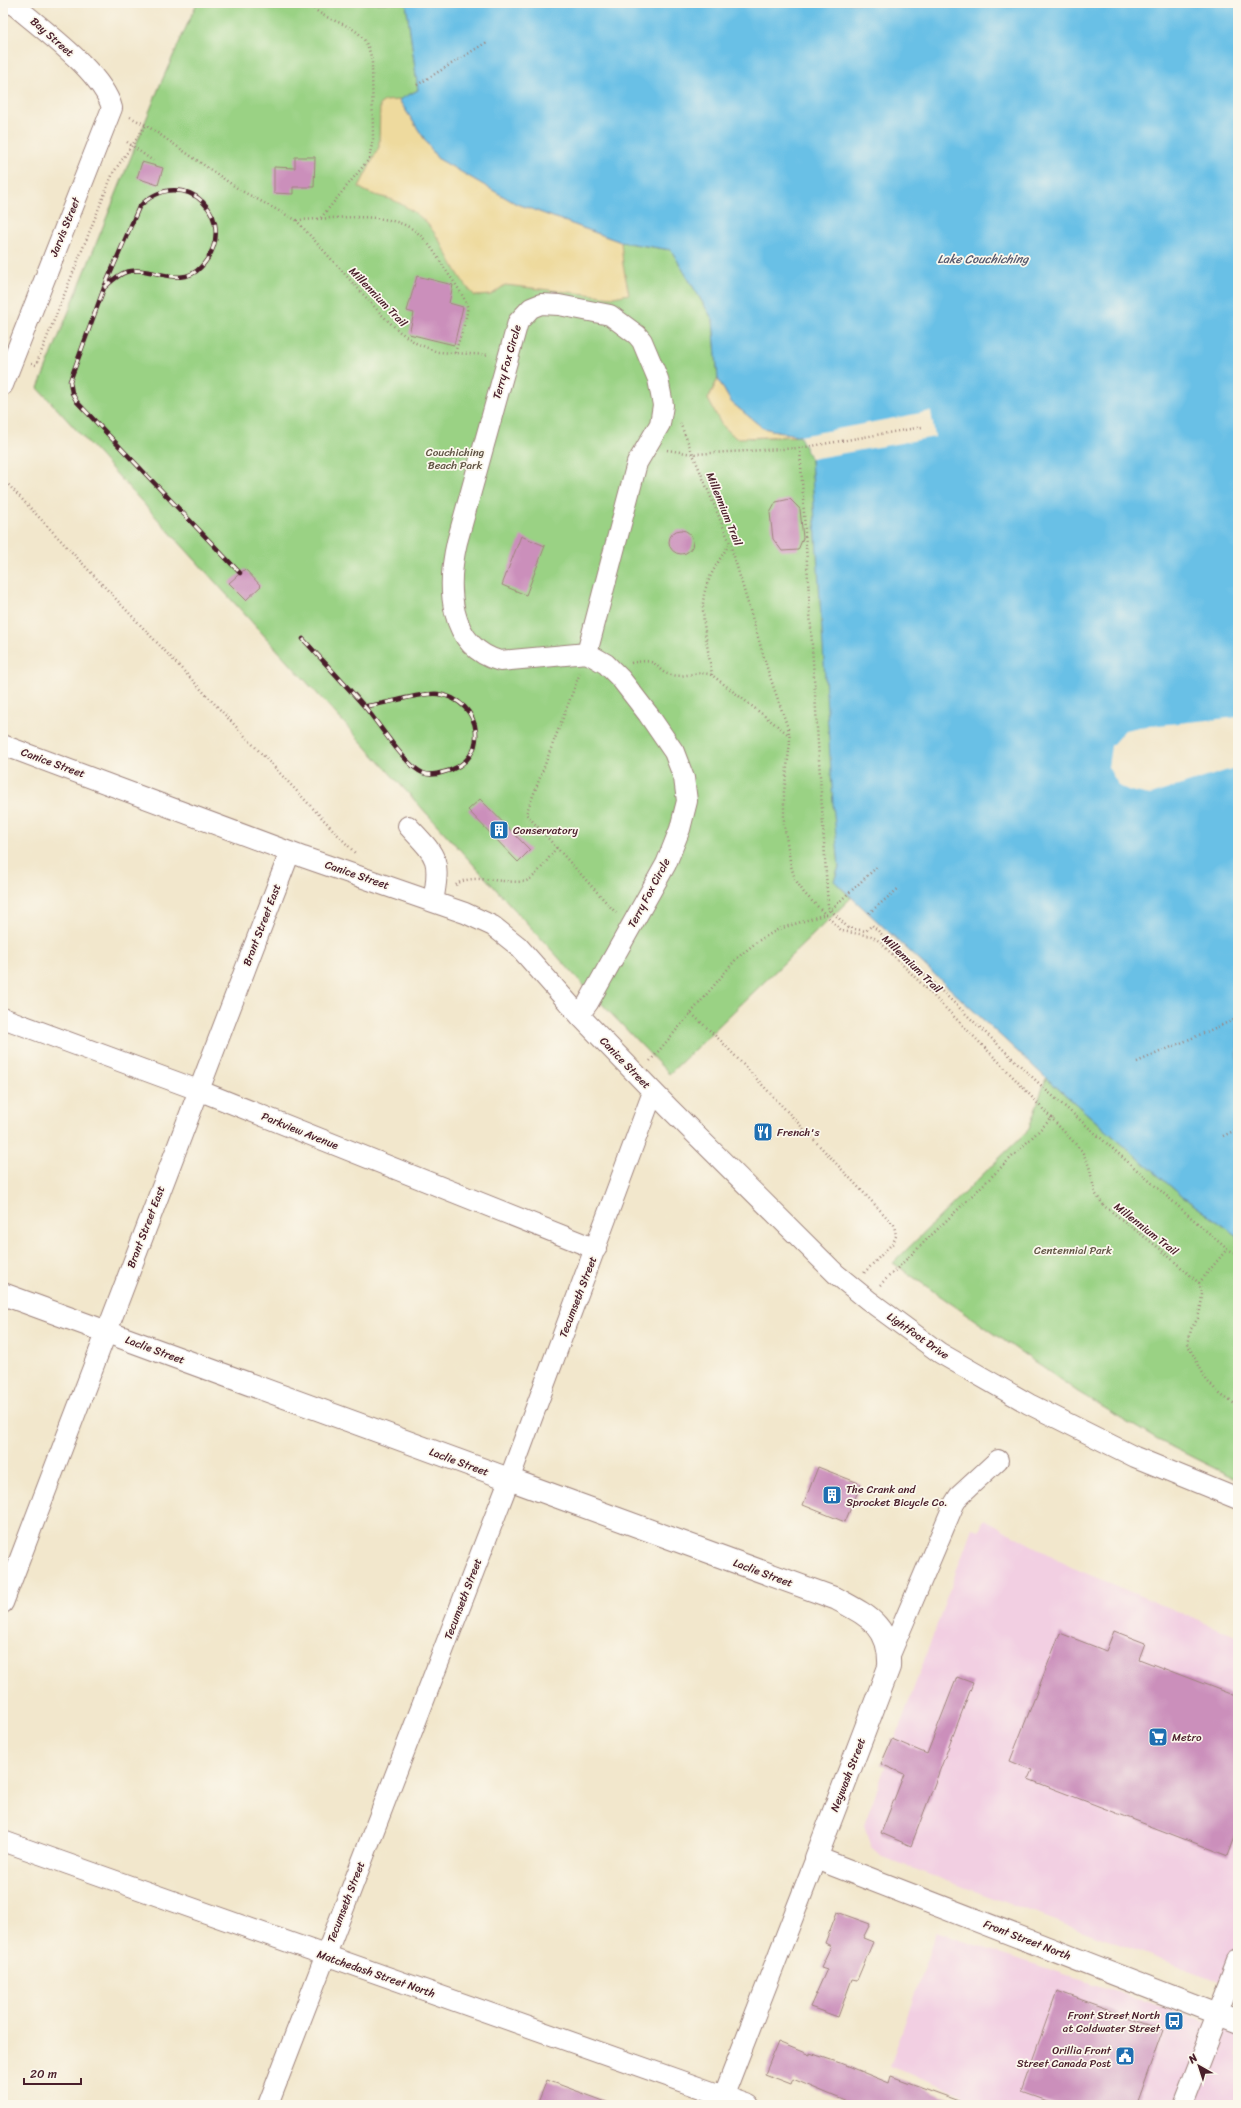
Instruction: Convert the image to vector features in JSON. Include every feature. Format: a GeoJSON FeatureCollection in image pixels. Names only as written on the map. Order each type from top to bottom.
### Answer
{"type":"FeatureCollection","features":[{"type":"Feature","properties":{"kind":"main road","name":"Laclie Street"},"geometry":{"type":"LineString","coordinates":[[3,1294],[837,1599],[870,1618],[880,1628],[886,1641],[889,1657]]}},
{"type":"Feature","properties":{"kind":"main road","name":"Neywash Street"},"geometry":{"type":"LineString","coordinates":[[816,1858],[886,1676],[889,1657]]}},
{"type":"Feature","properties":{"kind":"main road","name":"Front Street North"},"geometry":{"type":"LineString","coordinates":[[816,1858],[1238,2022]]}},
{"type":"Feature","properties":{"kind":"street","name":"Bay Street"},"geometry":{"type":"LineString","coordinates":[[12,3],[91,72]]}},
{"type":"Feature","properties":{"kind":"street","name":"Jarvis Street"},"geometry":{"type":"LineString","coordinates":[[3,385],[112,108],[104,88],[91,72]]}},
{"type":"Feature","properties":{"kind":"street","name":"Terry Fox Circle"},"geometry":{"type":"LineString","coordinates":[[579,1015],[588,1003],[666,864],[680,829],[687,801],[684,778],[674,752],[648,714],[612,670],[587,653],[500,661],[486,657],[472,646],[457,621],[450,588],[452,564],[457,542],[507,357],[518,322],[522,315],[531,308],[541,304],[558,305],[610,315],[637,335],[650,358],[658,379],[663,405],[660,424],[637,463],[587,653]]}},
{"type":"Feature","properties":{"kind":"street","name":"Canice Street"},"geometry":{"type":"LineString","coordinates":[[3,745],[290,852],[483,920],[502,932],[518,946],[579,1015],[653,1092]]}},
{"type":"Feature","properties":{"kind":"street"},"geometry":{"type":"LineString","coordinates":[[408,826],[435,857],[436,882],[433,902]]}},
{"type":"Feature","properties":{"kind":"street","name":"Brant Street East"},"geometry":{"type":"LineString","coordinates":[[3,1603],[290,852]]}},
{"type":"Feature","properties":{"kind":"street","name":"Parkview Avenue"},"geometry":{"type":"LineString","coordinates":[[3,1018],[198,1090],[596,1249]]}},
{"type":"Feature","properties":{"kind":"street","name":"Tecumseth Street"},"geometry":{"type":"LineString","coordinates":[[268,2105],[509,1480],[653,1092]]}},
{"type":"Feature","properties":{"kind":"street","name":"Lightfoot Drive"},"geometry":{"type":"LineString","coordinates":[[653,1092],[836,1274],[940,1353],[1029,1404],[1099,1439],[1142,1460],[1238,1499]]}},
{"type":"Feature","properties":{"kind":"street","name":"Neywash Street"},"geometry":{"type":"LineString","coordinates":[[889,1657],[954,1504],[959,1496],[998,1460]]}},
{"type":"Feature","properties":{"kind":"street","name":"Matchedash Street North"},"geometry":{"type":"LineString","coordinates":[[3,1841],[722,2100],[749,2105]]}},
{"type":"Feature","properties":{"kind":"street","name":"Neywash Street"},"geometry":{"type":"LineString","coordinates":[[722,2100],[816,1858]]}},
{"type":"Feature","properties":{"kind":"street"},"geometry":{"type":"LineString","coordinates":[[1182,2105],[1238,1961]]}},
{"type":"Feature","properties":{"kind":"path"},"geometry":{"type":"LineString","coordinates":[[308,3],[320,13],[351,27],[361,35],[371,54],[372,63],[373,139],[369,159],[320,219]]}},
{"type":"Feature","properties":{"kind":"path"},"geometry":{"type":"LineString","coordinates":[[417,85],[487,42]]}},
{"type":"Feature","properties":{"kind":"path","name":"Millennium Trail"},"geometry":{"type":"LineString","coordinates":[[13,357],[36,365],[113,174],[146,124],[240,190],[296,220],[381,314],[400,332],[416,344],[437,352],[491,355]]}},
{"type":"Feature","properties":{"kind":"path"},"geometry":{"type":"LineString","coordinates":[[127,142],[153,161]]}},
{"type":"Feature","properties":{"kind":"path"},"geometry":{"type":"LineString","coordinates":[[296,220],[371,218],[396,223],[410,228],[423,238],[464,298],[467,307],[455,353]]}},
{"type":"Feature","properties":{"kind":"path","name":"Millennium Trail"},"geometry":{"type":"LineString","coordinates":[[679,419],[730,543],[789,735],[784,824],[791,866],[795,879],[804,893],[846,933],[871,936],[879,942],[1053,1118],[1082,1150],[1089,1166],[1096,1194],[1104,1206],[1159,1248],[1199,1282]]}},
{"type":"Feature","properties":{"kind":"path"},"geometry":{"type":"LineString","coordinates":[[647,446],[693,454],[800,448],[922,427]]}},
{"type":"Feature","properties":{"kind":"path"},"geometry":{"type":"LineString","coordinates":[[800,448],[828,907],[848,928],[866,931],[872,924],[1047,1091],[1181,1206],[1228,1250],[1238,1254]]}},
{"type":"Feature","properties":{"kind":"path"},"geometry":{"type":"LineString","coordinates":[[712,674],[703,608],[704,595],[710,577],[730,543]]}},
{"type":"Feature","properties":{"kind":"path"},"geometry":{"type":"LineString","coordinates":[[587,653],[526,814],[630,928]]}},
{"type":"Feature","properties":{"kind":"path"},"geometry":{"type":"LineString","coordinates":[[612,670],[643,660],[657,664],[663,672],[670,675],[678,676],[704,672],[712,674],[789,735]]}},
{"type":"Feature","properties":{"kind":"path"},"geometry":{"type":"LineString","coordinates":[[452,888],[465,880],[526,881],[538,871],[557,847]]}},
{"type":"Feature","properties":{"kind":"path"},"geometry":{"type":"LineString","coordinates":[[646,1066],[737,958],[758,941],[780,929],[826,914],[878,866]]}},
{"type":"Feature","properties":{"kind":"path"},"geometry":{"type":"LineString","coordinates":[[869,913],[899,888]]}},
{"type":"Feature","properties":{"kind":"path"},"geometry":{"type":"LineString","coordinates":[[691,1013],[726,1047],[894,1225],[896,1236],[893,1243],[862,1275]]}},
{"type":"Feature","properties":{"kind":"path"},"geometry":{"type":"LineString","coordinates":[[1138,1062],[1238,1018]]}},
{"type":"Feature","properties":{"kind":"path"},"geometry":{"type":"LineString","coordinates":[[877,1288],[1053,1118]]}},
{"type":"Feature","properties":{"kind":"path"},"geometry":{"type":"LineString","coordinates":[[1223,1136],[1238,1129]]}},
{"type":"Feature","properties":{"kind":"path"},"geometry":{"type":"LineString","coordinates":[[1228,1250],[1199,1282],[1202,1294],[1201,1306],[1198,1318],[1191,1328],[1188,1345],[1207,1381],[1221,1395],[1238,1406]]}},
{"type":"Feature","properties":{"kind":"shaded area"},"geometry":{"type":"Polygon","coordinates":[[[984,1519],[1071,1567],[1238,1637],[1238,1988],[882,1857],[871,1847],[864,1825],[972,1528],[979,1530],[984,1519]]]}},
{"type":"Feature","properties":{"kind":"shaded area"},"geometry":{"type":"Polygon","coordinates":[[[936,1932],[1238,2032],[1238,2105],[959,2105],[963,2094],[890,2066],[936,1932]]]}},
{"type":"Feature","properties":{"kind":"green space","name":"Couchiching Beach Park"},"geometry":{"type":"Polygon","coordinates":[[[197,3],[406,3],[418,90],[399,100],[437,158],[515,203],[621,242],[671,250],[713,320],[718,379],[708,399],[749,438],[800,436],[811,459],[839,867],[834,881],[851,898],[669,1074],[578,979],[38,388],[160,85],[197,3]]]}},
{"type":"Feature","properties":{"kind":"green space","name":"Centennial Park"},"geometry":{"type":"Polygon","coordinates":[[[1046,1078],[1183,1197],[1238,1236],[1238,1480],[1156,1439],[1078,1392],[893,1263],[1029,1129],[1046,1078]]]}},
{"type":"Feature","properties":{"kind":"sand"},"geometry":{"type":"Polygon","coordinates":[[[399,100],[437,158],[515,203],[621,242],[623,265],[629,294],[613,297],[505,285],[491,295],[475,296],[456,271],[436,235],[423,219],[398,202],[371,194],[359,187],[379,147],[380,104],[385,101],[399,100]]]}},
{"type":"Feature","properties":{"kind":"sand"},"geometry":{"type":"Polygon","coordinates":[[[718,379],[731,402],[763,428],[800,436],[736,438],[721,424],[708,399],[718,379]]]}},
{"type":"Feature","properties":{"kind":"water","name":"Lake Couchiching"},"geometry":{"type":"Polygon","coordinates":[[[406,3],[1238,3],[1238,1236],[1183,1197],[1046,1078],[834,881],[839,867],[833,804],[811,459],[800,436],[763,428],[731,402],[718,379],[713,320],[671,250],[621,242],[515,203],[437,158],[399,100],[418,90],[406,3]]]}},
{"type":"Feature","properties":{"kind":"pier"},"geometry":{"type":"Polygon","coordinates":[[[931,411],[935,437],[811,459],[800,436],[931,411]]]}},
{"type":"Feature","properties":{"kind":"pier"},"geometry":{"type":"Polygon","coordinates":[[[1238,717],[1238,767],[1150,795],[1130,791],[1119,786],[1108,767],[1111,746],[1125,730],[1139,727],[1238,717]]]}},
{"type":"Feature","properties":{"kind":"building"},"geometry":{"type":"Polygon","coordinates":[[[295,157],[315,157],[314,187],[293,187],[293,194],[274,193],[274,167],[295,168],[295,157]]]}},
{"type":"Feature","properties":{"kind":"building"},"geometry":{"type":"Polygon","coordinates":[[[142,162],[163,168],[158,185],[137,178],[142,162]]]}},
{"type":"Feature","properties":{"kind":"building"},"geometry":{"type":"Polygon","coordinates":[[[417,276],[453,285],[449,303],[463,307],[454,345],[409,334],[414,313],[407,311],[417,276]]]}},
{"type":"Feature","properties":{"kind":"building"},"geometry":{"type":"Polygon","coordinates":[[[790,499],[800,509],[803,538],[798,550],[782,551],[773,539],[770,513],[776,502],[790,499]]]}},
{"type":"Feature","properties":{"kind":"building"},"geometry":{"type":"Polygon","coordinates":[[[681,530],[686,531],[692,537],[692,547],[686,553],[681,554],[676,553],[670,547],[669,542],[670,537],[676,531],[681,530]]]}},
{"type":"Feature","properties":{"kind":"building"},"geometry":{"type":"Polygon","coordinates":[[[521,536],[545,546],[526,595],[502,585],[521,536]]]}},
{"type":"Feature","properties":{"kind":"building"},"geometry":{"type":"Polygon","coordinates":[[[245,569],[261,586],[246,600],[229,583],[245,569]]]}},
{"type":"Feature","properties":{"kind":"building","name":"Conservatory"},"geometry":{"type":"Polygon","coordinates":[[[480,799],[530,850],[518,862],[468,810],[480,799]]]}},
{"type":"Feature","properties":{"kind":"building","name":"The Crank and Sprocket Bicycle Co."},"geometry":{"type":"Polygon","coordinates":[[[818,1467],[861,1484],[845,1522],[803,1505],[818,1467]]]}},
{"type":"Feature","properties":{"kind":"building"},"geometry":{"type":"Polygon","coordinates":[[[1114,1631],[1145,1643],[1139,1659],[1238,1697],[1238,1829],[1228,1856],[1028,1779],[1032,1770],[1010,1761],[1060,1633],[1106,1651],[1114,1631]]]}},
{"type":"Feature","properties":{"kind":"building"},"geometry":{"type":"Polygon","coordinates":[[[957,1677],[973,1683],[911,1846],[881,1833],[904,1774],[881,1764],[892,1739],[927,1754],[957,1677]]]}},
{"type":"Feature","properties":{"kind":"building"},"geometry":{"type":"Polygon","coordinates":[[[837,1912],[870,1924],[863,1938],[873,1942],[857,1980],[852,1979],[838,2017],[810,2007],[827,1969],[821,1967],[831,1946],[825,1943],[837,1912]]]}},
{"type":"Feature","properties":{"kind":"building"},"geometry":{"type":"Polygon","coordinates":[[[1057,1991],[1163,2029],[1136,2105],[1058,2105],[1021,2092],[1057,1991]]]}},
{"type":"Feature","properties":{"kind":"building"},"geometry":{"type":"Polygon","coordinates":[[[778,2042],[810,2055],[810,2053],[840,2063],[889,2083],[891,2076],[965,2103],[965,2105],[855,2105],[793,2079],[791,2084],[765,2074],[778,2042]]]}},
{"type":"Feature","properties":{"kind":"building"},"geometry":{"type":"Polygon","coordinates":[[[547,2080],[609,2103],[608,2105],[537,2105],[547,2080]]]}},
{"type":"Feature","properties":{"kind":"railway"},"geometry":{"type":"LineString","coordinates":[[104,288],[123,273],[135,270],[174,277],[193,273],[201,267],[213,249],[216,231],[212,215],[203,202],[190,193],[174,190],[156,194],[139,207],[104,288],[70,381],[72,393],[77,402],[240,573]]}},
{"type":"Feature","properties":{"kind":"railway"},"geometry":{"type":"LineString","coordinates":[[303,639],[364,706],[400,753],[416,769],[426,774],[434,774],[459,766],[470,756],[475,744],[476,731],[472,718],[465,707],[453,699],[438,694],[431,694],[364,706]]}},
{"type":"Feature","properties":{"kind":"place","name":"Conservatory"},"geometry":{"type":"Point","coordinates":[499,830]}},
{"type":"Feature","properties":{"kind":"place","name":"French's"},"geometry":{"type":"Point","coordinates":[763,1132]}},
{"type":"Feature","properties":{"kind":"place","name":"The Crank and Sprocket Bicycle Co."},"geometry":{"type":"Point","coordinates":[832,1495]}},
{"type":"Feature","properties":{"kind":"place","name":"Metro"},"geometry":{"type":"Point","coordinates":[1158,1737]}},
{"type":"Feature","properties":{"kind":"place","name":"Front Street North at Coldwater Street"},"geometry":{"type":"Point","coordinates":[1174,2021]}},
{"type":"Feature","properties":{"kind":"place","name":"Orillia Front Street Canada Post"},"geometry":{"type":"Point","coordinates":[1125,2056]}}]}
